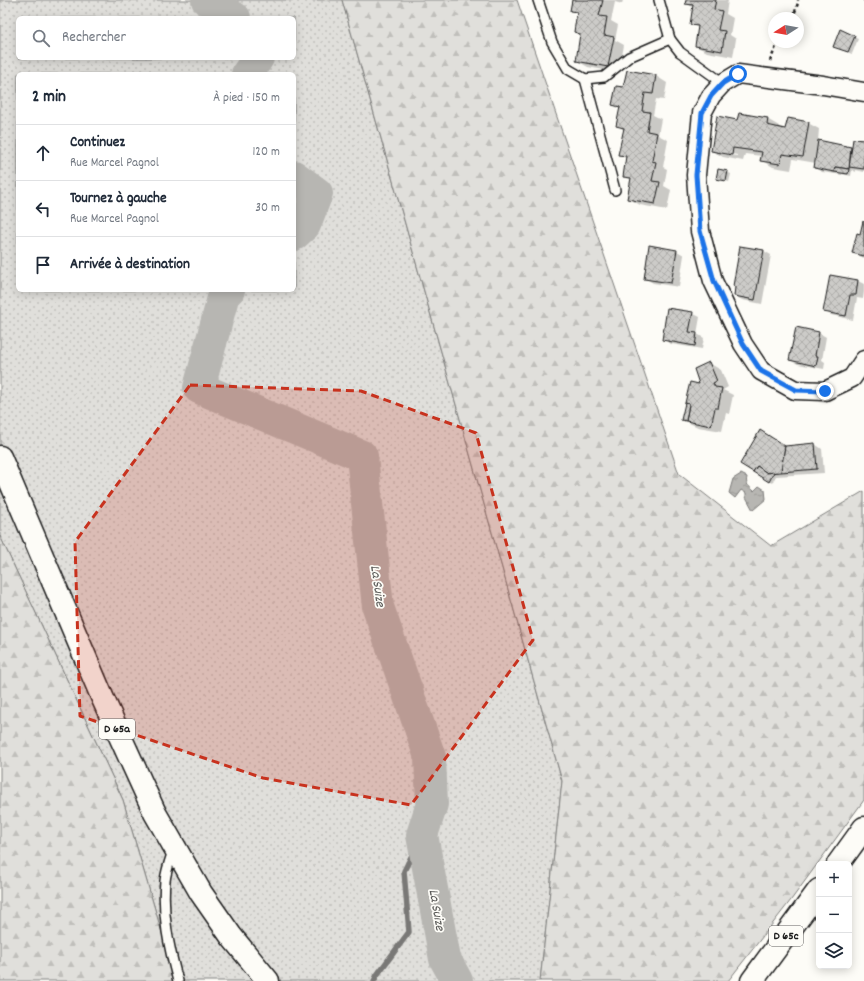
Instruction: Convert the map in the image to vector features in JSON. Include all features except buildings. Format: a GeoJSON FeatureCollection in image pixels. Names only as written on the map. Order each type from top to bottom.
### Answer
{"type":"FeatureCollection","features":[{"type":"Feature","properties":{"kind":"main road","name":"D 65a"},"geometry":{"type":"LineString","coordinates":[[0,457],[103,699],[156,813],[201,894],[231,936],[268,981]]}},
{"type":"Feature","properties":{"kind":"main road"},"geometry":{"type":"LineString","coordinates":[[840,861],[864,828]]}},
{"type":"Feature","properties":{"kind":"main road","name":"D 65c"},"geometry":{"type":"LineString","coordinates":[[752,981],[816,894]]}},
{"type":"Feature","properties":{"kind":"street"},"geometry":{"type":"LineString","coordinates":[[864,92],[738,74],[723,83],[711,96],[702,113],[696,175],[700,231],[714,281],[743,344],[761,371],[796,390],[825,391],[852,378],[864,360]]}},
{"type":"Feature","properties":{"kind":"lane"},"geometry":{"type":"LineString","coordinates":[[538,0],[552,42],[568,69],[585,79],[604,77],[629,57],[670,39]]}},
{"type":"Feature","properties":{"kind":"lane"},"geometry":{"type":"LineString","coordinates":[[659,0],[670,39],[680,52],[723,83]]}},
{"type":"Feature","properties":{"kind":"lane"},"geometry":{"type":"LineString","coordinates":[[585,79],[615,190]]}},
{"type":"Feature","properties":{"kind":"lane"},"geometry":{"type":"LineString","coordinates":[[174,846],[165,879],[164,904],[171,955],[178,981]]}},
{"type":"Feature","properties":{"kind":"path"},"geometry":{"type":"LineString","coordinates":[[795,12],[798,0]]}},
{"type":"Feature","properties":{"kind":"highlighted area"},"geometry":{"type":"Polygon","coordinates":[[[190,385],[361,391],[476,433],[533,640],[411,805],[263,778],[80,716],[75,542],[190,385]]]}},
{"type":"Feature","properties":{"kind":"green space"},"geometry":{"type":"Polygon","coordinates":[[[0,0],[342,0],[562,781],[540,981],[176,981],[123,800],[0,536],[0,0]]]}},
{"type":"Feature","properties":{"kind":"green space"},"geometry":{"type":"Polygon","coordinates":[[[342,0],[517,0],[679,474],[771,546],[864,491],[864,800],[819,861],[816,861],[816,866],[791,900],[728,981],[540,981],[562,781],[342,0]]]}},
{"type":"Feature","properties":{"kind":"green space"},"geometry":{"type":"Polygon","coordinates":[[[0,536],[123,800],[176,981],[0,981],[0,536]]]}},
{"type":"Feature","properties":{"kind":"water"},"geometry":{"type":"Polygon","coordinates":[[[741,474],[747,477],[747,484],[754,491],[759,486],[765,490],[766,499],[753,510],[746,497],[746,493],[741,490],[735,498],[729,493],[733,479],[741,474]]]}},
{"type":"Feature","properties":{"kind":"waterway","name":"La Suize"},"geometry":{"type":"LineString","coordinates":[[207,0],[232,16]]}},
{"type":"Feature","properties":{"kind":"waterway","name":"La Suize"},"geometry":{"type":"LineString","coordinates":[[248,72],[257,60]]}},
{"type":"Feature","properties":{"kind":"waterway","name":"La Suize"},"geometry":{"type":"LineString","coordinates":[[296,177],[317,193],[305,225],[296,233]]}},
{"type":"Feature","properties":{"kind":"waterway","name":"La Suize"},"geometry":{"type":"LineString","coordinates":[[226,292],[224,294],[199,388],[362,456],[378,607],[430,757],[432,804],[422,835],[445,959],[457,981]]}},
{"type":"Feature","properties":{"kind":"waterway"},"geometry":{"type":"LineString","coordinates":[[374,981],[409,932],[404,871],[422,835]]}},
{"type":"Feature","properties":{"kind":"route"},"geometry":{"type":"LineString","coordinates":[[738,74],[723,83],[711,96],[702,113],[696,175],[700,231],[714,281],[743,344],[761,371],[796,390],[825,391]]}}]}
